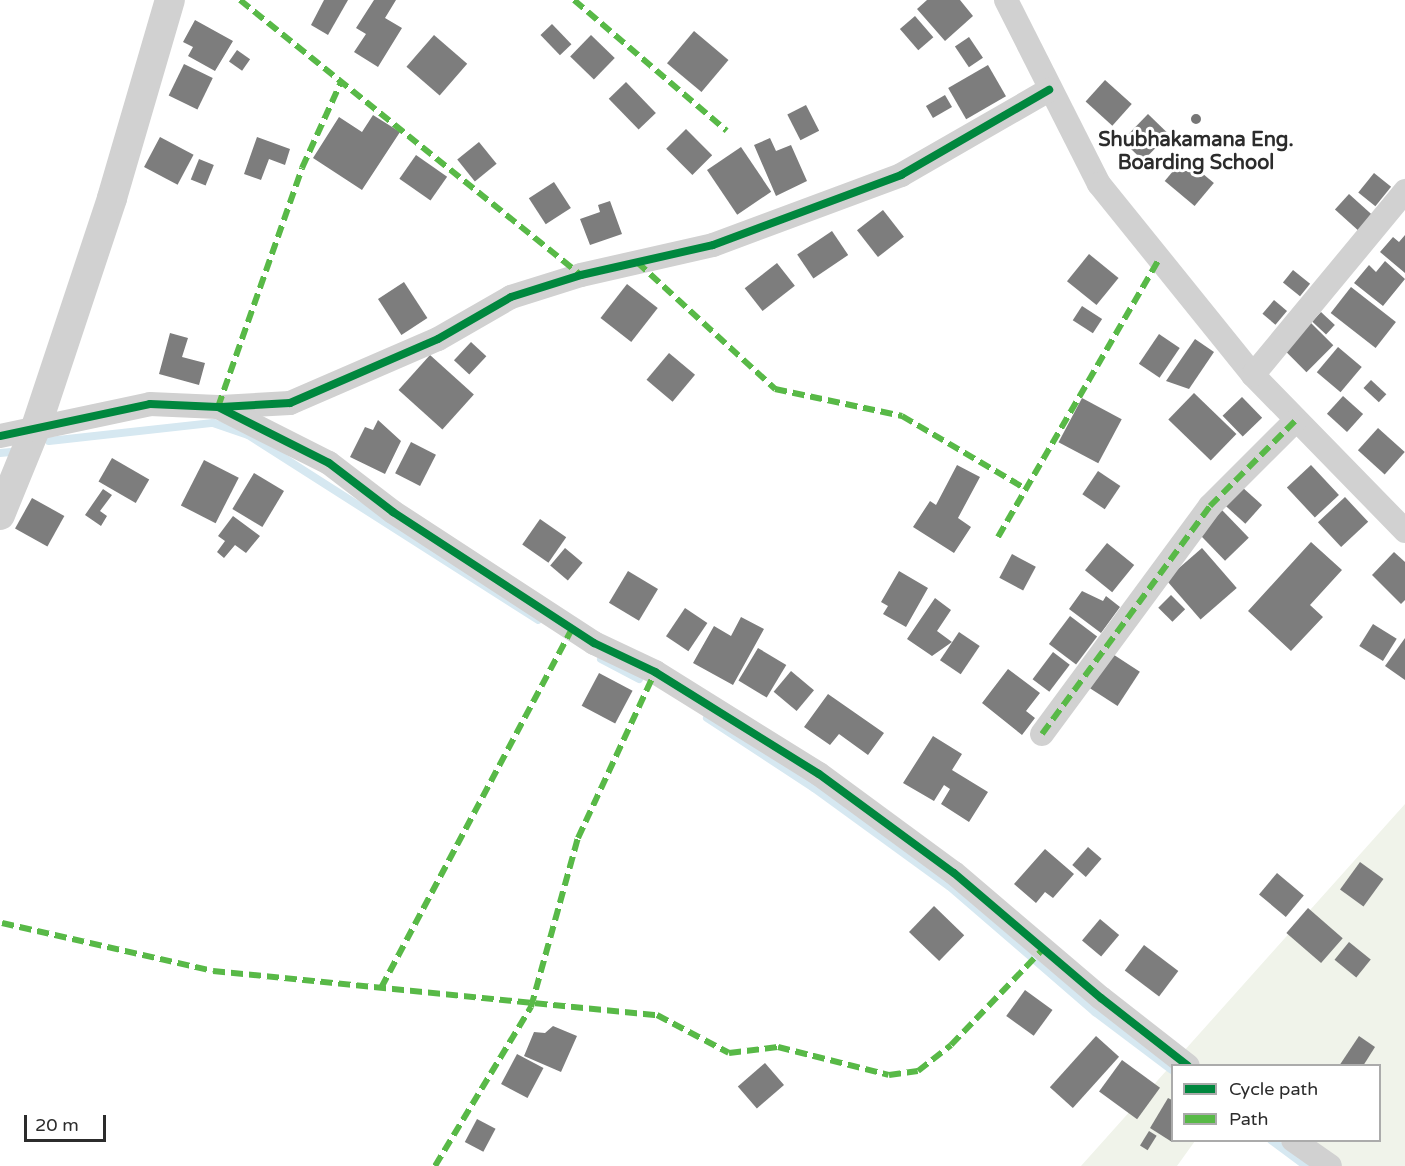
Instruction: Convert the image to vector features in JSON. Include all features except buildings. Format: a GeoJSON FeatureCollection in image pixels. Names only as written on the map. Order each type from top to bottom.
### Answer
{"type":"FeatureCollection","features":[{"type":"Feature","properties":{"kind":"street"},"geometry":{"type":"LineString","coordinates":[[0,515],[36,428],[112,198],[170,0]]}},
{"type":"Feature","properties":{"kind":"street"},"geometry":{"type":"LineString","coordinates":[[1006,0],[1049,90],[1099,184],[1253,375],[1295,421],[1405,531]]}},
{"type":"Feature","properties":{"kind":"street"},"geometry":{"type":"LineString","coordinates":[[0,436],[150,404],[218,407],[290,404],[438,339],[511,297],[580,275],[713,245],[901,175],[1049,90]]}},
{"type":"Feature","properties":{"kind":"street"},"geometry":{"type":"LineString","coordinates":[[1253,375],[1405,191]]}},
{"type":"Feature","properties":{"kind":"street"},"geometry":{"type":"LineString","coordinates":[[218,407],[329,463],[393,512],[594,643],[656,672],[819,774],[954,873],[1101,998],[1187,1064]]}},
{"type":"Feature","properties":{"kind":"street"},"geometry":{"type":"LineString","coordinates":[[1042,734],[1210,506],[1295,421]]}},
{"type":"Feature","properties":{"kind":"street"},"geometry":{"type":"LineString","coordinates":[[1296,1142],[1330,1166]]}},
{"type":"Feature","properties":{"kind":"shaded area"},"geometry":{"type":"Polygon","coordinates":[[[1405,804],[1405,1166],[1330,1166],[1294,1142],[1381,1142],[1381,1064],[1172,1064],[1405,804]]]}},
{"type":"Feature","properties":{"kind":"shaded area"},"geometry":{"type":"Polygon","coordinates":[[[1171,1065],[1171,1142],[1194,1142],[1177,1166],[1081,1166],[1171,1065]]]}},
{"type":"Feature","properties":{"kind":"waterway"},"geometry":{"type":"LineString","coordinates":[[49,441],[213,423],[248,435],[538,620]]}},
{"type":"Feature","properties":{"kind":"waterway"},"geometry":{"type":"LineString","coordinates":[[0,453],[11,452]]}},
{"type":"Feature","properties":{"kind":"waterway"},"geometry":{"type":"LineString","coordinates":[[601,659],[639,679]]}},
{"type":"Feature","properties":{"kind":"waterway"},"geometry":{"type":"LineString","coordinates":[[707,718],[814,788],[949,886],[1095,1012],[1171,1069]]}},
{"type":"Feature","properties":{"kind":"waterway"},"geometry":{"type":"LineString","coordinates":[[1274,1142],[1306,1166]]}},
{"type":"Feature","properties":{"kind":"marked path"},"geometry":{"type":"LineString","coordinates":[[240,0],[581,275]]}},
{"type":"Feature","properties":{"kind":"marked path"},"geometry":{"type":"LineString","coordinates":[[574,0],[727,131]]}},
{"type":"Feature","properties":{"kind":"marked path"},"geometry":{"type":"LineString","coordinates":[[218,407],[302,168],[341,82]]}},
{"type":"Feature","properties":{"kind":"marked path"},"geometry":{"type":"LineString","coordinates":[[998,537],[1160,258]]}},
{"type":"Feature","properties":{"kind":"marked path"},"geometry":{"type":"LineString","coordinates":[[637,262],[775,389],[902,416],[1026,489]]}},
{"type":"Feature","properties":{"kind":"marked path"},"geometry":{"type":"LineString","coordinates":[[1042,734],[1210,506],[1295,421]]}},
{"type":"Feature","properties":{"kind":"marked path"},"geometry":{"type":"LineString","coordinates":[[381,988],[572,629]]}},
{"type":"Feature","properties":{"kind":"marked path"},"geometry":{"type":"LineString","coordinates":[[435,1166],[531,1007],[578,838],[655,672]]}},
{"type":"Feature","properties":{"kind":"marked path"},"geometry":{"type":"LineString","coordinates":[[2,923],[213,971],[657,1015],[729,1053],[778,1047],[889,1075],[918,1071],[951,1045],[1043,949]]}},
{"type":"Feature","properties":{"kind":"cycle path"},"geometry":{"type":"LineString","coordinates":[[221,407],[290,403],[438,339],[511,297],[581,275],[713,245],[901,175],[1049,90]]}},
{"type":"Feature","properties":{"kind":"cycle path"},"geometry":{"type":"LineString","coordinates":[[0,436],[150,404],[218,407],[329,463],[393,512],[594,643],[655,672],[819,774],[954,873],[1101,998],[1185,1064]]}},
{"type":"Feature","properties":{"kind":"place","name":"Shubhakamana Eng. Boarding School"},"geometry":{"type":"Point","coordinates":[1196,119]}}]}
